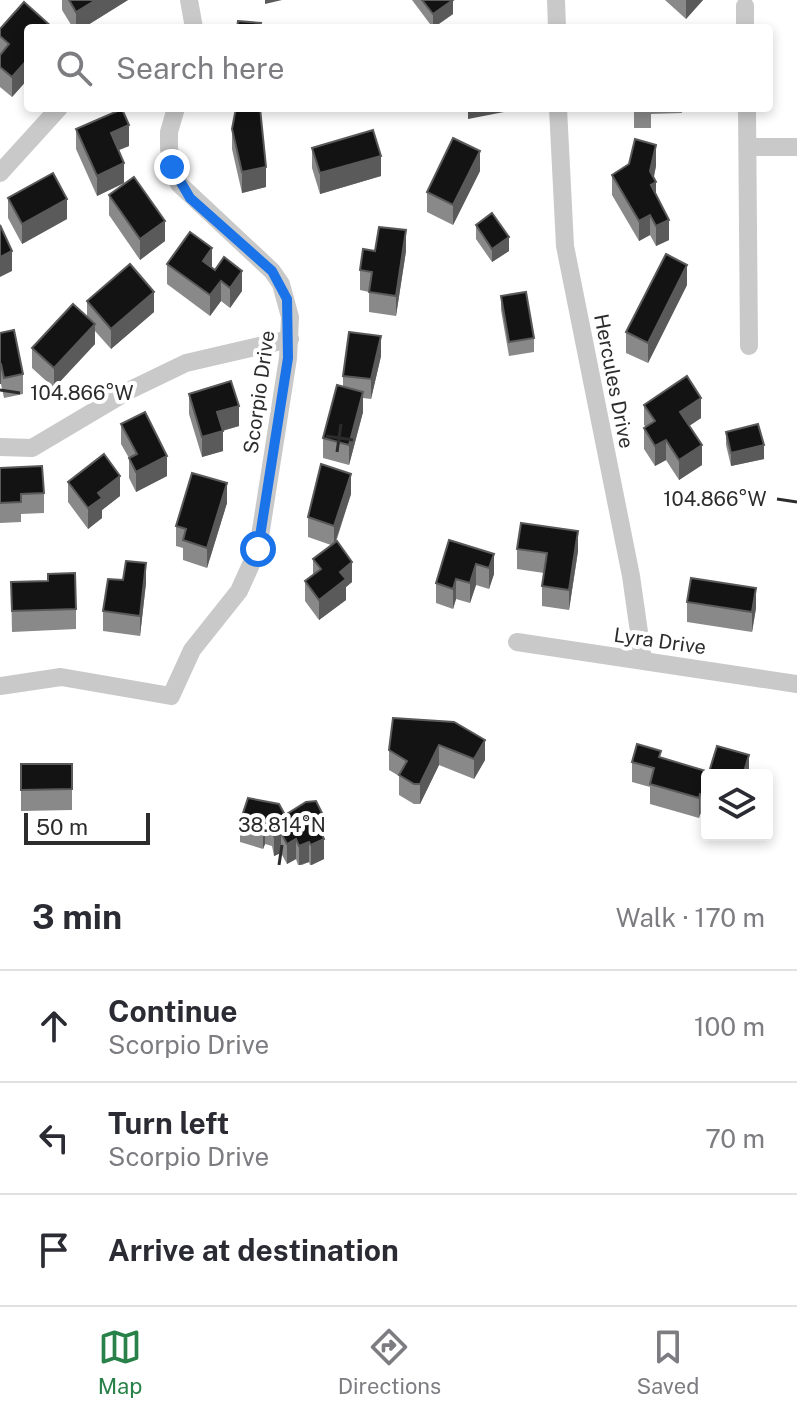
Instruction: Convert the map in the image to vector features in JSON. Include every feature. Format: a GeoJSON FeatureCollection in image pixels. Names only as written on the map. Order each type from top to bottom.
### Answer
{"type":"FeatureCollection","features":[{"type":"Feature","properties":{"kind":"street"},"geometry":{"type":"LineString","coordinates":[[189,0],[193,24]]}},
{"type":"Feature","properties":{"kind":"street"},"geometry":{"type":"LineString","coordinates":[[556,0],[557,24]]}},
{"type":"Feature","properties":{"kind":"street"},"geometry":{"type":"LineString","coordinates":[[745,6],[745,24]]}},
{"type":"Feature","properties":{"kind":"street"},"geometry":{"type":"LineString","coordinates":[[0,173],[55,112]]}},
{"type":"Feature","properties":{"kind":"street","name":"Scorpio Drive"},"geometry":{"type":"LineString","coordinates":[[0,686],[61,677],[165,697],[175,690],[200,637],[239,591],[258,549],[290,339],[287,299],[272,271],[179,184],[169,149],[169,132],[175,112]]}},
{"type":"Feature","properties":{"kind":"street","name":"Hercules Drive"},"geometry":{"type":"LineString","coordinates":[[558,112],[565,246],[631,576],[643,660]]}},
{"type":"Feature","properties":{"kind":"street"},"geometry":{"type":"LineString","coordinates":[[747,112],[749,346]]}},
{"type":"Feature","properties":{"kind":"street"},"geometry":{"type":"LineString","coordinates":[[748,147],[797,147]]}},
{"type":"Feature","properties":{"kind":"street"},"geometry":{"type":"LineString","coordinates":[[0,447],[32,448],[91,411],[186,363],[290,339]]}},
{"type":"Feature","properties":{"kind":"street","name":"Lyra Drive"},"geometry":{"type":"LineString","coordinates":[[517,642],[797,684]]}},
{"type":"Feature","properties":{"kind":"building"},"geometry":{"type":"Polygon","coordinates":[[[69,0],[96,0],[76,12],[69,0]]]}},
{"type":"Feature","properties":{"kind":"building"},"geometry":{"type":"Polygon","coordinates":[[[422,0],[453,0],[433,14],[422,0]]]}},
{"type":"Feature","properties":{"kind":"building"},"geometry":{"type":"Polygon","coordinates":[[[24,2],[49,24],[24,24],[24,64],[12,77],[0,67],[0,55],[9,44],[0,36],[0,29],[24,2]]]}},
{"type":"Feature","properties":{"kind":"building"},"geometry":{"type":"Polygon","coordinates":[[[238,21],[261,23],[261,24],[238,24],[238,21]]]}},
{"type":"Feature","properties":{"kind":"building"},"geometry":{"type":"Polygon","coordinates":[[[115,112],[123,112],[129,125],[111,133],[124,163],[97,176],[76,129],[115,112]]]}},
{"type":"Feature","properties":{"kind":"building"},"geometry":{"type":"Polygon","coordinates":[[[235,112],[260,112],[266,167],[242,172],[232,129],[235,112]]]}},
{"type":"Feature","properties":{"kind":"building"},"geometry":{"type":"Polygon","coordinates":[[[373,130],[381,156],[320,173],[312,148],[373,130]]]}},
{"type":"Feature","properties":{"kind":"building"},"geometry":{"type":"Polygon","coordinates":[[[453,138],[480,151],[453,205],[427,192],[453,138]]]}},
{"type":"Feature","properties":{"kind":"building"},"geometry":{"type":"Polygon","coordinates":[[[635,139],[656,145],[650,171],[656,182],[651,185],[669,220],[656,226],[650,215],[639,221],[612,175],[629,164],[635,139]]]}},
{"type":"Feature","properties":{"kind":"building"},"geometry":{"type":"Polygon","coordinates":[[[53,173],[67,199],[22,224],[8,198],[53,173]]]}},
{"type":"Feature","properties":{"kind":"building"},"geometry":{"type":"Polygon","coordinates":[[[134,177],[165,221],[140,239],[109,195],[134,177]]]}},
{"type":"Feature","properties":{"kind":"building"},"geometry":{"type":"Polygon","coordinates":[[[492,213],[509,237],[492,249],[476,225],[492,213]]]}},
{"type":"Feature","properties":{"kind":"building"},"geometry":{"type":"Polygon","coordinates":[[[0,225],[12,251],[0,257],[0,225]]]}},
{"type":"Feature","properties":{"kind":"building"},"geometry":{"type":"Polygon","coordinates":[[[379,227],[406,230],[396,296],[369,292],[372,272],[360,270],[363,249],[375,251],[379,227]]]}},
{"type":"Feature","properties":{"kind":"building"},"geometry":{"type":"Polygon","coordinates":[[[190,232],[212,248],[203,261],[215,270],[224,257],[242,271],[230,288],[221,281],[210,295],[167,264],[190,232]]]}},
{"type":"Feature","properties":{"kind":"building"},"geometry":{"type":"Polygon","coordinates":[[[666,254],[687,265],[648,343],[626,332],[666,254]]]}},
{"type":"Feature","properties":{"kind":"building"},"geometry":{"type":"Polygon","coordinates":[[[130,264],[154,292],[111,329],[87,301],[130,264]]]}},
{"type":"Feature","properties":{"kind":"building"},"geometry":{"type":"Polygon","coordinates":[[[526,292],[534,338],[509,342],[501,296],[526,292]]]}},
{"type":"Feature","properties":{"kind":"building"},"geometry":{"type":"Polygon","coordinates":[[[73,304],[95,324],[54,368],[32,348],[73,304]]]}},
{"type":"Feature","properties":{"kind":"building"},"geometry":{"type":"Polygon","coordinates":[[[14,330],[23,374],[4,378],[0,364],[0,333],[14,330]]]}},
{"type":"Feature","properties":{"kind":"building"},"geometry":{"type":"Polygon","coordinates":[[[349,332],[381,336],[371,379],[343,376],[349,332]]]}},
{"type":"Feature","properties":{"kind":"building"},"geometry":{"type":"Polygon","coordinates":[[[687,376],[701,398],[680,412],[702,445],[679,460],[666,440],[655,446],[644,428],[655,421],[644,405],[687,376]]]}},
{"type":"Feature","properties":{"kind":"building"},"geometry":{"type":"Polygon","coordinates":[[[231,381],[239,406],[217,412],[223,431],[202,437],[189,394],[231,381]]]}},
{"type":"Feature","properties":{"kind":"building"},"geometry":{"type":"Polygon","coordinates":[[[337,385],[363,392],[349,445],[323,438],[337,385]]]}},
{"type":"Feature","properties":{"kind":"building"},"geometry":{"type":"Polygon","coordinates":[[[145,412],[167,456],[136,472],[129,458],[137,454],[121,424],[145,412]]]}},
{"type":"Feature","properties":{"kind":"building"},"geometry":{"type":"Polygon","coordinates":[[[758,424],[764,445],[731,453],[726,432],[758,424]]]}},
{"type":"Feature","properties":{"kind":"building"},"geometry":{"type":"Polygon","coordinates":[[[104,454],[120,476],[98,493],[102,498],[88,508],[68,482],[104,454]]]}},
{"type":"Feature","properties":{"kind":"building"},"geometry":{"type":"Polygon","coordinates":[[[321,464],[351,474],[334,526],[308,517],[321,464]]]}},
{"type":"Feature","properties":{"kind":"building"},"geometry":{"type":"Polygon","coordinates":[[[42,466],[44,493],[21,494],[21,502],[0,503],[0,468],[42,466]]]}},
{"type":"Feature","properties":{"kind":"building"},"geometry":{"type":"Polygon","coordinates":[[[192,473],[227,483],[207,548],[183,540],[186,529],[176,526],[192,473]]]}},
{"type":"Feature","properties":{"kind":"building"},"geometry":{"type":"Polygon","coordinates":[[[521,523],[578,531],[569,590],[542,586],[547,553],[517,549],[521,523]]]}},
{"type":"Feature","properties":{"kind":"building"},"geometry":{"type":"Polygon","coordinates":[[[449,540],[494,554],[489,568],[476,564],[470,583],[456,579],[453,589],[436,583],[449,540]]]}},
{"type":"Feature","properties":{"kind":"building"},"geometry":{"type":"Polygon","coordinates":[[[337,541],[352,562],[340,572],[346,579],[319,600],[305,581],[321,569],[313,559],[337,541]]]}},
{"type":"Feature","properties":{"kind":"building"},"geometry":{"type":"Polygon","coordinates":[[[126,561],[146,563],[140,616],[103,611],[108,579],[123,580],[126,561]]]}},
{"type":"Feature","properties":{"kind":"building"},"geometry":{"type":"Polygon","coordinates":[[[75,573],[76,609],[12,611],[11,582],[48,581],[48,574],[75,573]]]}},
{"type":"Feature","properties":{"kind":"building"},"geometry":{"type":"Polygon","coordinates":[[[691,578],[756,588],[752,612],[687,602],[691,578]]]}},
{"type":"Feature","properties":{"kind":"building"},"geometry":{"type":"Polygon","coordinates":[[[393,718],[454,722],[485,740],[474,759],[439,745],[420,784],[414,784],[399,775],[407,761],[389,750],[393,718]]]}},
{"type":"Feature","properties":{"kind":"building"},"geometry":{"type":"Polygon","coordinates":[[[637,744],[661,751],[659,757],[701,770],[701,794],[699,798],[650,784],[654,768],[632,762],[637,744]]]}},
{"type":"Feature","properties":{"kind":"building"},"geometry":{"type":"Polygon","coordinates":[[[717,746],[749,755],[745,769],[710,769],[717,746]]]}},
{"type":"Feature","properties":{"kind":"building"},"geometry":{"type":"Polygon","coordinates":[[[21,764],[72,764],[72,789],[21,790],[21,764]]]}},
{"type":"Feature","properties":{"kind":"building"},"geometry":{"type":"Polygon","coordinates":[[[248,798],[279,804],[285,815],[306,802],[316,801],[324,817],[316,821],[324,839],[311,845],[309,842],[299,846],[296,839],[287,844],[281,833],[274,836],[272,826],[265,824],[263,829],[240,822],[248,798]]]}},
{"type":"Feature","properties":{"kind":"route"},"geometry":{"type":"LineString","coordinates":[[172,167],[179,184],[190,198],[272,271],[287,299],[290,317],[288,358],[258,549]]}}]}
